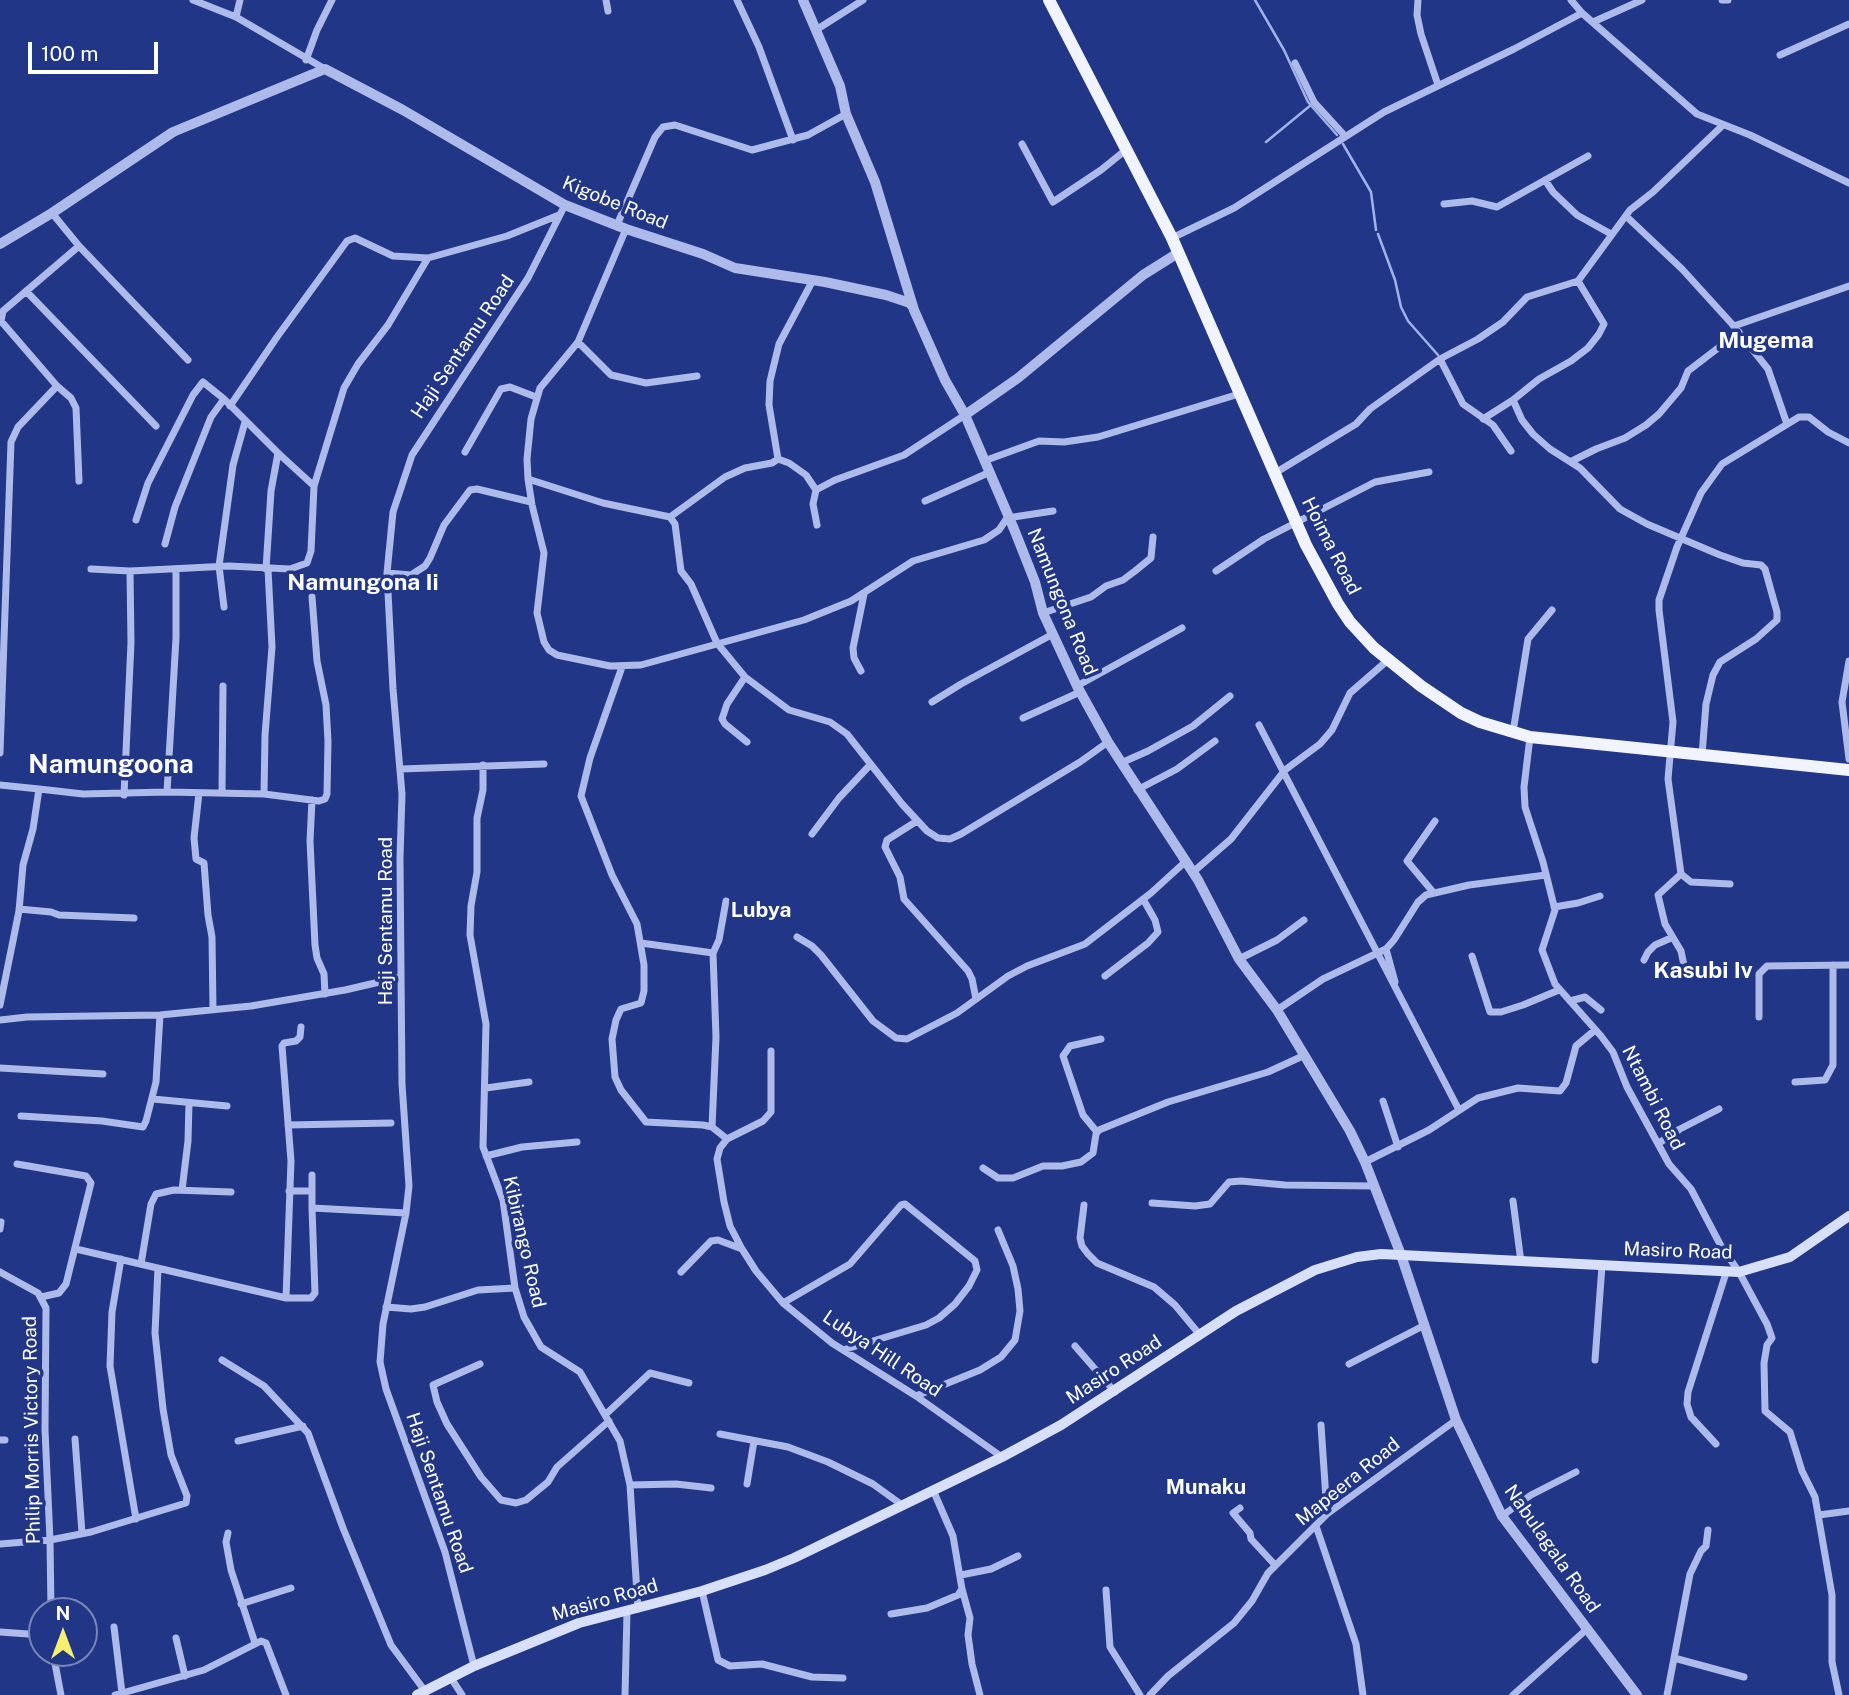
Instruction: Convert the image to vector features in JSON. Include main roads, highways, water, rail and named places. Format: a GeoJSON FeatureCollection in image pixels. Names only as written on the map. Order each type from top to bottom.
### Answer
{"type":"FeatureCollection","features":[{"type":"Feature","properties":{"kind":"main road","name":"Hoima Road"},"geometry":{"type":"LineString","coordinates":[[1049,0],[1172,238],[1295,522],[1338,604],[1362,635],[1388,660],[1461,713],[1480,722],[1530,737],[1849,770]]}},
{"type":"Feature","properties":{"kind":"main road","name":"Masiro Road"},"geometry":{"type":"LineString","coordinates":[[421,1693],[474,1666],[579,1623],[742,1579],[794,1558],[1002,1457],[1115,1392],[1264,1295],[1315,1270],[1368,1255],[1401,1255],[1739,1272],[1790,1256],[1849,1216]]}},
{"type":"Feature","properties":{"kind":"waterway"},"geometry":{"type":"LineString","coordinates":[[1255,0],[1284,50],[1308,102],[1337,135]]}},
{"type":"Feature","properties":{"kind":"waterway"},"geometry":{"type":"LineString","coordinates":[[1266,142],[1311,105]]}},
{"type":"Feature","properties":{"kind":"waterway"},"geometry":{"type":"LineString","coordinates":[[1343,144],[1371,192],[1376,230]]}},
{"type":"Feature","properties":{"kind":"waterway"},"geometry":{"type":"LineString","coordinates":[[1378,234],[1395,280],[1401,307],[1408,321],[1438,355]]}},
{"type":"Feature","properties":{"kind":"district","name":"Mugema"},"geometry":{"type":"Point","coordinates":[1766,341]}},
{"type":"Feature","properties":{"kind":"district","name":"Namungona Ii"},"geometry":{"type":"Point","coordinates":[363,583]}},
{"type":"Feature","properties":{"kind":"district","name":"Namungoona"},"geometry":{"type":"Point","coordinates":[111,765]}},
{"type":"Feature","properties":{"kind":"district","name":"Lubya"},"geometry":{"type":"Point","coordinates":[761,911]}},
{"type":"Feature","properties":{"kind":"district","name":"Kasubi Iv"},"geometry":{"type":"Point","coordinates":[1703,971]}},
{"type":"Feature","properties":{"kind":"district","name":"Munaku"},"geometry":{"type":"Point","coordinates":[1206,1488]}}]}
